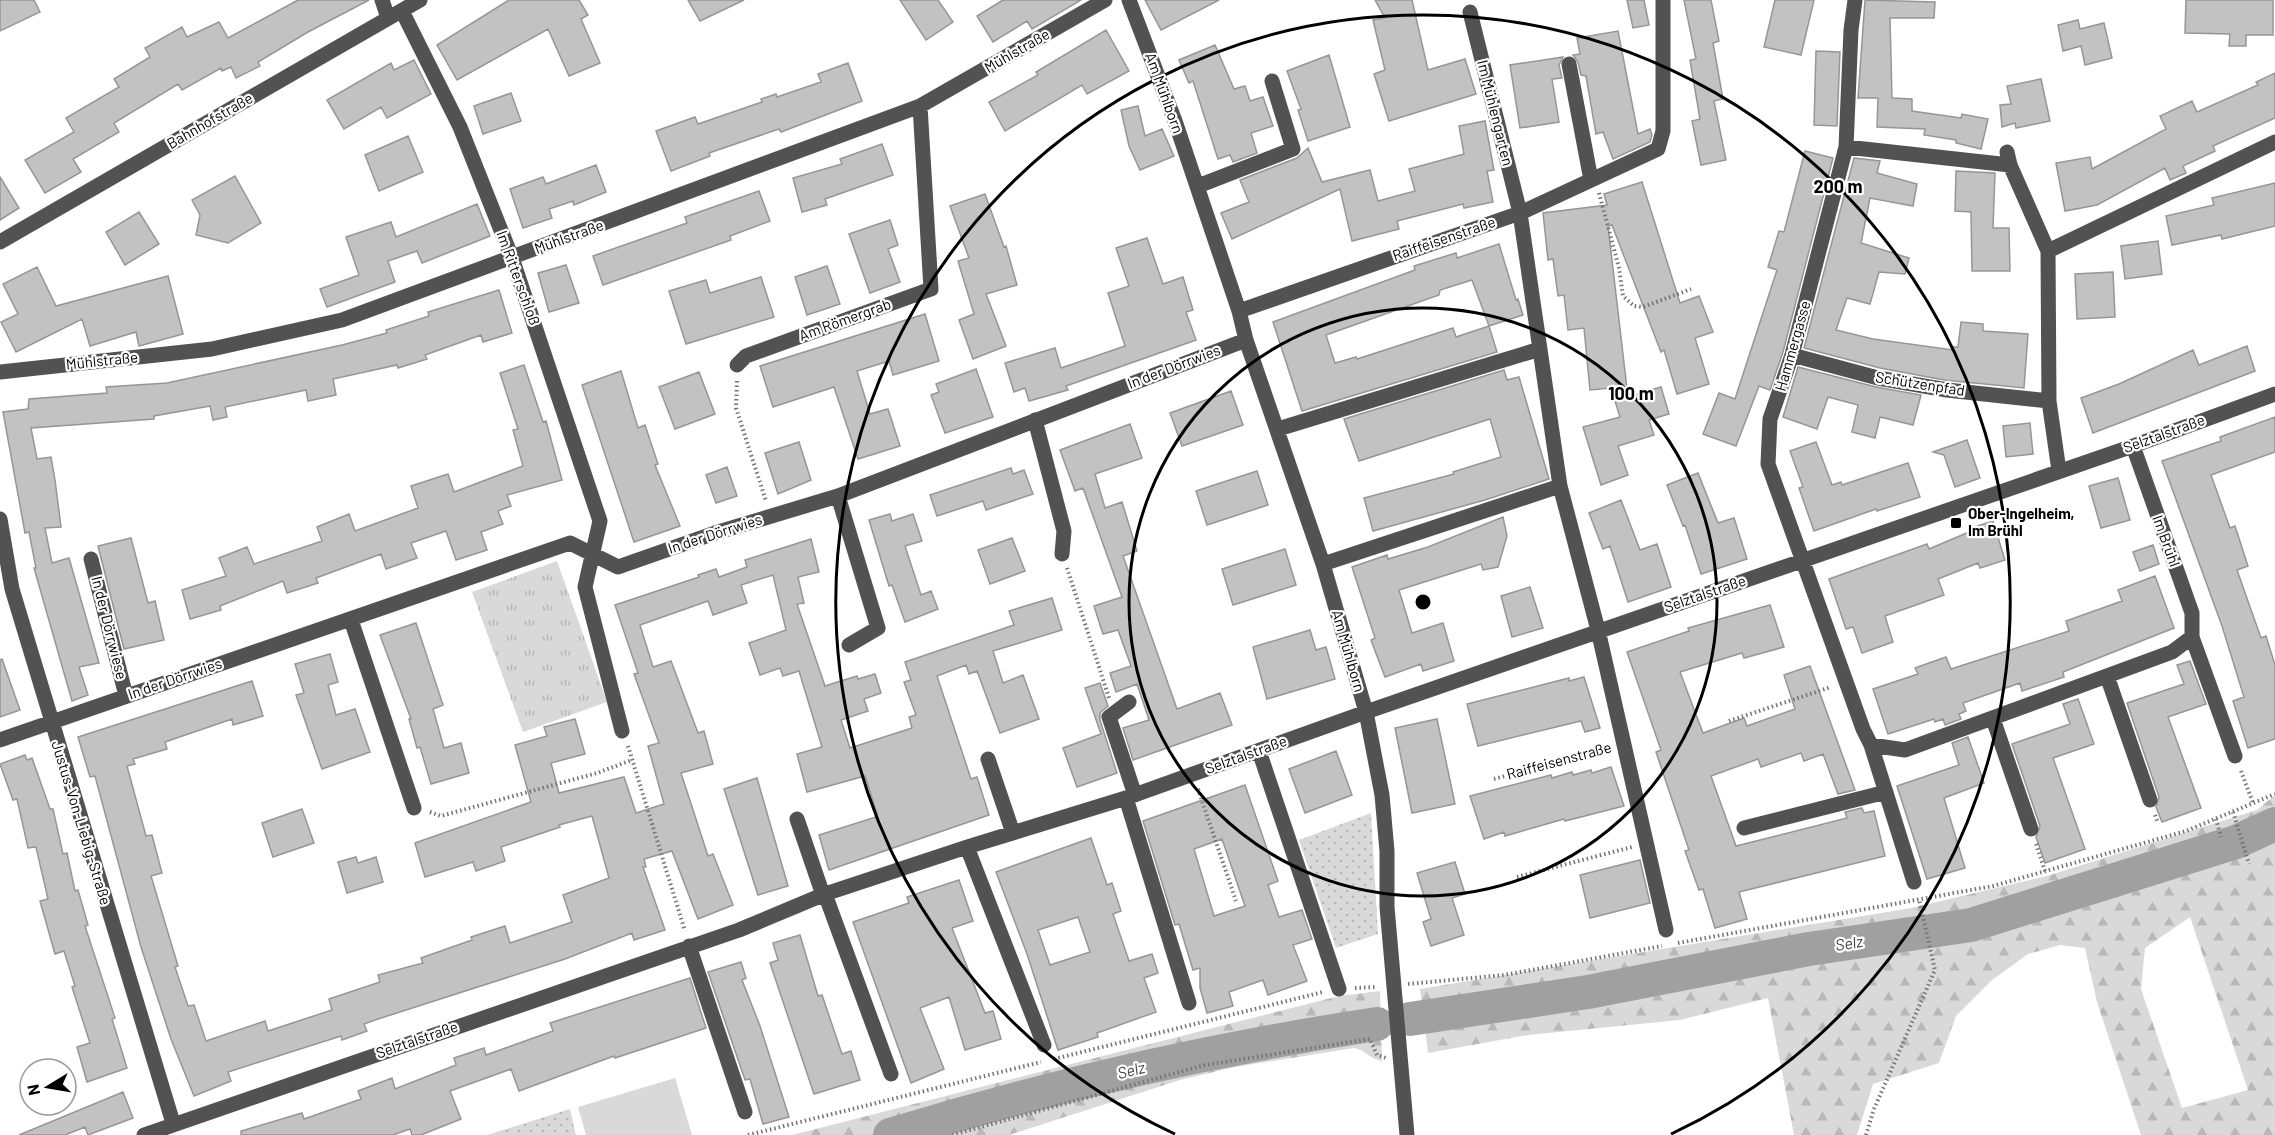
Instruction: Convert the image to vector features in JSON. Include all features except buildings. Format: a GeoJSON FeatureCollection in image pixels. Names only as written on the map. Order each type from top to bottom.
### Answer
{"type":"FeatureCollection","features":[{"type":"Feature","properties":{"kind":"street","name":"Im Ritterschloß"},"geometry":{"type":"LineString","coordinates":[[382,0],[395,14],[460,127],[512,258],[600,521],[594,555]]}},
{"type":"Feature","properties":{"kind":"street","name":"Bahnhofstraße"},"geometry":{"type":"LineString","coordinates":[[0,242],[420,0]]}},
{"type":"Feature","properties":{"kind":"street","name":"Mühlstraße"},"geometry":{"type":"LineString","coordinates":[[0,372],[223,347],[342,320],[920,106],[1105,0]]}},
{"type":"Feature","properties":{"kind":"street","name":"Am Mühlborn"},"geometry":{"type":"LineString","coordinates":[[1129,0],[1198,186],[1239,311],[1246,340],[1323,564],[1366,711],[1383,795],[1387,851],[1387,907],[1396,987],[1407,1135]]}},
{"type":"Feature","properties":{"kind":"street"},"geometry":{"type":"LineString","coordinates":[[1520,213],[1658,149],[1663,131],[1663,0]]}},
{"type":"Feature","properties":{"kind":"street","name":"Hammergasse"},"geometry":{"type":"LineString","coordinates":[[1855,0],[1851,30],[1846,147],[1792,355],[1770,419],[1768,464],[1871,745],[1914,882]]}},
{"type":"Feature","properties":{"kind":"street","name":"Im Mühlengarten"},"geometry":{"type":"LineString","coordinates":[[1470,12],[1520,213]]}},
{"type":"Feature","properties":{"kind":"street"},"geometry":{"type":"LineString","coordinates":[[1569,64],[1593,179]]}},
{"type":"Feature","properties":{"kind":"street"},"geometry":{"type":"LineString","coordinates":[[1198,186],[1293,150],[1272,81]]}},
{"type":"Feature","properties":{"kind":"street","name":"Am Römergrab"},"geometry":{"type":"LineString","coordinates":[[737,365],[746,356],[931,289],[920,106]]}},
{"type":"Feature","properties":{"kind":"street"},"geometry":{"type":"LineString","coordinates":[[2048,251],[2275,142]]}},
{"type":"Feature","properties":{"kind":"street"},"geometry":{"type":"LineString","coordinates":[[1846,147],[2009,158],[2048,251],[2049,401],[2060,471]]}},
{"type":"Feature","properties":{"kind":"street","name":"Raiffeisenstraße"},"geometry":{"type":"LineString","coordinates":[[1239,311],[1520,213],[1560,486],[1598,630],[1666,930]]}},
{"type":"Feature","properties":{"kind":"street","name":"In der Dörrwies"},"geometry":{"type":"LineString","coordinates":[[0,740],[570,543],[618,567],[838,496],[1246,340]]}},
{"type":"Feature","properties":{"kind":"street"},"geometry":{"type":"LineString","coordinates":[[1278,429],[1540,349]]}},
{"type":"Feature","properties":{"kind":"street","name":"Schützenpfad"},"geometry":{"type":"LineString","coordinates":[[1792,355],[1878,378],[1947,390],[2049,401]]}},
{"type":"Feature","properties":{"kind":"street","name":"Selztalstraße"},"geometry":{"type":"LineString","coordinates":[[144,1135],[173,1123],[689,946],[824,895],[967,847],[1131,797],[1366,711],[2133,446],[2275,394]]}},
{"type":"Feature","properties":{"kind":"street"},"geometry":{"type":"LineString","coordinates":[[1035,420],[1064,531],[1062,554]]}},
{"type":"Feature","properties":{"kind":"street","name":"Im Brühl"},"geometry":{"type":"LineString","coordinates":[[2133,446],[2192,613],[2192,637],[2235,756]]}},
{"type":"Feature","properties":{"kind":"street"},"geometry":{"type":"LineString","coordinates":[[1323,564],[1560,486]]}},
{"type":"Feature","properties":{"kind":"street"},"geometry":{"type":"LineString","coordinates":[[838,496],[878,628],[849,645]]}},
{"type":"Feature","properties":{"kind":"street","name":"Justus-Von-Liebig-Straße"},"geometry":{"type":"LineString","coordinates":[[0,519],[12,589],[50,722],[173,1123]]}},
{"type":"Feature","properties":{"kind":"street"},"geometry":{"type":"LineString","coordinates":[[594,555],[585,587],[622,731]]}},
{"type":"Feature","properties":{"kind":"street","name":"In der Dörrwiese"},"geometry":{"type":"LineString","coordinates":[[91,559],[126,696]]}},
{"type":"Feature","properties":{"kind":"street"},"geometry":{"type":"LineString","coordinates":[[351,620],[414,808]]}},
{"type":"Feature","properties":{"kind":"street"},"geometry":{"type":"LineString","coordinates":[[1871,745],[1905,750],[2172,652],[2192,637]]}},
{"type":"Feature","properties":{"kind":"street"},"geometry":{"type":"LineString","coordinates":[[2107,676],[2150,800]]}},
{"type":"Feature","properties":{"kind":"street"},"geometry":{"type":"LineString","coordinates":[[1129,702],[1109,717],[1189,1003]]}},
{"type":"Feature","properties":{"kind":"street"},"geometry":{"type":"LineString","coordinates":[[1993,719],[2031,829]]}},
{"type":"Feature","properties":{"kind":"street"},"geometry":{"type":"LineString","coordinates":[[1259,751],[1339,989]]}},
{"type":"Feature","properties":{"kind":"street"},"geometry":{"type":"LineString","coordinates":[[988,759],[1013,833]]}},
{"type":"Feature","properties":{"kind":"street"},"geometry":{"type":"LineString","coordinates":[[1744,828],[1886,792]]}},
{"type":"Feature","properties":{"kind":"street"},"geometry":{"type":"LineString","coordinates":[[797,819],[891,1074]]}},
{"type":"Feature","properties":{"kind":"street"},"geometry":{"type":"LineString","coordinates":[[967,847],[1044,1045]]}},
{"type":"Feature","properties":{"kind":"street"},"geometry":{"type":"LineString","coordinates":[[689,946],[744,1112]]}},
{"type":"Feature","properties":{"kind":"path"},"geometry":{"type":"LineString","coordinates":[[1593,179],[1619,268],[1623,296],[1634,306],[1643,307],[1691,289]]}},
{"type":"Feature","properties":{"kind":"path"},"geometry":{"type":"LineString","coordinates":[[737,365],[736,408],[771,516]]}},
{"type":"Feature","properties":{"kind":"path"},"geometry":{"type":"LineString","coordinates":[[1062,554],[1114,713]]}},
{"type":"Feature","properties":{"kind":"path"},"geometry":{"type":"LineString","coordinates":[[1730,721],[1846,682]]}},
{"type":"Feature","properties":{"kind":"path"},"geometry":{"type":"LineString","coordinates":[[622,731],[689,946]]}},
{"type":"Feature","properties":{"kind":"path","name":"Raiffeisenstraße"},"geometry":{"type":"LineString","coordinates":[[1494,779],[1624,744]]}},
{"type":"Feature","properties":{"kind":"path"},"geometry":{"type":"LineString","coordinates":[[2235,756],[2253,803]]}},
{"type":"Feature","properties":{"kind":"path"},"geometry":{"type":"LineString","coordinates":[[414,808],[441,816],[597,773],[632,760]]}},
{"type":"Feature","properties":{"kind":"path"},"geometry":{"type":"LineString","coordinates":[[1192,774],[1236,901]]}},
{"type":"Feature","properties":{"kind":"path"},"geometry":{"type":"LineString","coordinates":[[748,1135],[1302,996],[1339,989],[1396,987],[1504,975],[1993,886],[2186,831],[2275,794]]}},
{"type":"Feature","properties":{"kind":"path"},"geometry":{"type":"LineString","coordinates":[[2233,812],[2249,864]]}},
{"type":"Feature","properties":{"kind":"path"},"geometry":{"type":"LineString","coordinates":[[2216,819],[2221,837]]}},
{"type":"Feature","properties":{"kind":"path"},"geometry":{"type":"LineString","coordinates":[[2031,829],[2046,871]]}},
{"type":"Feature","properties":{"kind":"path"},"geometry":{"type":"LineString","coordinates":[[1517,877],[1646,843]]}},
{"type":"Feature","properties":{"kind":"path"},"geometry":{"type":"LineString","coordinates":[[1866,1135],[1874,1109],[1935,970],[1919,900]]}},
{"type":"Feature","properties":{"kind":"path"},"geometry":{"type":"LineString","coordinates":[[952,1135],[1205,1065],[1371,1039],[1377,1055],[1401,1056]]}},
{"type":"Feature","properties":{"kind":"green space"},"geometry":{"type":"Polygon","coordinates":[[[557,561],[607,702],[523,732],[472,592],[557,561]]]}},
{"type":"Feature","properties":{"kind":"green space"},"geometry":{"type":"Polygon","coordinates":[[[2275,795],[2275,1135],[2141,1135],[2097,1002],[2085,948],[2060,945],[2028,954],[1992,980],[1956,1016],[1939,1063],[1873,1084],[1857,1135],[1794,1135],[1768,998],[1680,1020],[1528,1035],[1428,1053],[1420,989],[1911,908],[2047,876],[2257,810],[2275,795]],[[2190,917],[2145,948],[2141,989],[2182,1108],[2248,1090],[2190,917]]]}},
{"type":"Feature","properties":{"kind":"green space"},"geometry":{"type":"Polygon","coordinates":[[[1371,813],[1378,934],[1336,948],[1299,840],[1371,813]]]}},
{"type":"Feature","properties":{"kind":"green space"},"geometry":{"type":"Polygon","coordinates":[[[1380,991],[1382,1061],[1354,1048],[1235,1067],[1180,1080],[1009,1135],[792,1135],[1339,996],[1380,991]]]}},
{"type":"Feature","properties":{"kind":"green space"},"geometry":{"type":"Polygon","coordinates":[[[675,1078],[692,1135],[586,1135],[578,1107],[675,1078]]]}},
{"type":"Feature","properties":{"kind":"green space"},"geometry":{"type":"Polygon","coordinates":[[[570,1109],[576,1135],[487,1135],[570,1109]]]}},
{"type":"Feature","properties":{"kind":"waterway","name":"Selz"},"geometry":{"type":"LineString","coordinates":[[1410,1019],[1588,992],[1809,949],[1971,925],[2236,842],[2275,824]]}},
{"type":"Feature","properties":{"kind":"waterway","name":"Selz"},"geometry":{"type":"LineString","coordinates":[[890,1135],[1010,1100],[1132,1070],[1254,1045],[1377,1024]]}},
{"type":"Feature","properties":{"kind":"place","name":"Ober-Ingelheim, Im Brühl"},"geometry":{"type":"Point","coordinates":[1956,523]}}]}
